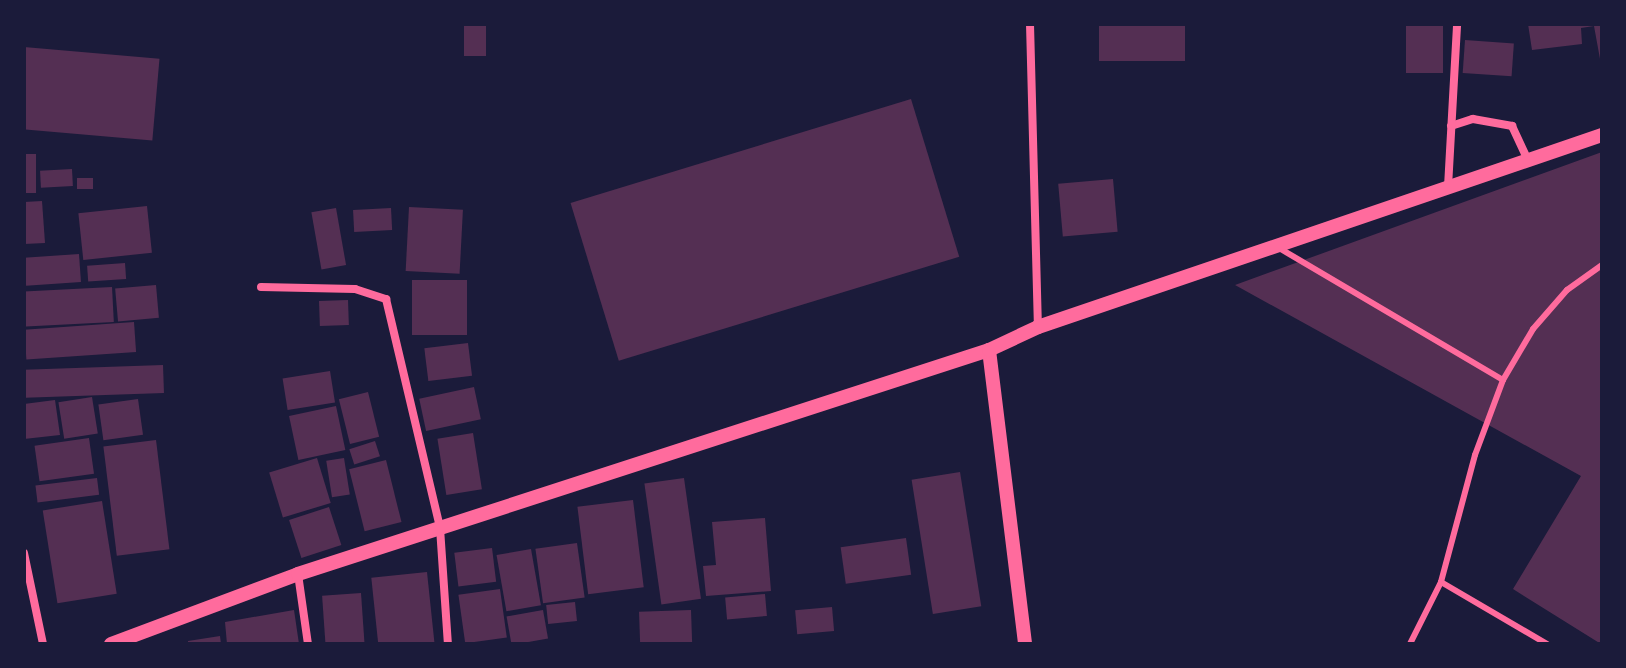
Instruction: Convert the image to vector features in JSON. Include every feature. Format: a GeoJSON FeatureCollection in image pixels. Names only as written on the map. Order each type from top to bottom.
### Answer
{"type":"FeatureCollection","features":[{"type":"Feature","properties":{"kind":"street"},"geometry":{"type":"LineString","coordinates":[[1030,24],[1038,327]]}},
{"type":"Feature","properties":{"kind":"street"},"geometry":{"type":"LineString","coordinates":[[1448,187],[1457,24]]}},
{"type":"Feature","properties":{"kind":"street"},"geometry":{"type":"LineString","coordinates":[[1451,126],[1473,119],[1512,126],[1528,160]]}},
{"type":"Feature","properties":{"kind":"street"},"geometry":{"type":"LineString","coordinates":[[111,644],[298,574],[989,350],[1038,327],[1602,135]]}},
{"type":"Feature","properties":{"kind":"street"},"geometry":{"type":"LineString","coordinates":[[261,287],[355,289],[386,299],[440,528],[448,644]]}},
{"type":"Feature","properties":{"kind":"street"},"geometry":{"type":"LineString","coordinates":[[989,350],[1025,644]]}},
{"type":"Feature","properties":{"kind":"street"},"geometry":{"type":"LineString","coordinates":[[24,553],[43,644]]}},
{"type":"Feature","properties":{"kind":"street"},"geometry":{"type":"LineString","coordinates":[[298,574],[308,644]]}},
{"type":"Feature","properties":{"kind":"lane"},"geometry":{"type":"LineString","coordinates":[[1272,245],[1503,380]]}},
{"type":"Feature","properties":{"kind":"lane"},"geometry":{"type":"LineString","coordinates":[[1410,644],[1441,582],[1475,455],[1503,380],[1533,329],[1567,290],[1602,265]]}},
{"type":"Feature","properties":{"kind":"lane"},"geometry":{"type":"LineString","coordinates":[[1441,582],[1547,644]]}},
{"type":"Feature","properties":{"kind":"building"},"geometry":{"type":"Polygon","coordinates":[[[464,24],[486,24],[486,56],[464,56],[464,24]]]}},
{"type":"Feature","properties":{"kind":"building"},"geometry":{"type":"Polygon","coordinates":[[[1099,24],[1185,24],[1185,61],[1099,61],[1099,24]]]}},
{"type":"Feature","properties":{"kind":"building"},"geometry":{"type":"Polygon","coordinates":[[[1406,24],[1443,24],[1443,73],[1406,73],[1406,24]]]}},
{"type":"Feature","properties":{"kind":"building"},"geometry":{"type":"Polygon","coordinates":[[[1528,24],[1602,24],[1602,70],[1594,26],[1581,28],[1582,44],[1532,50],[1528,24]]]}},
{"type":"Feature","properties":{"kind":"building"},"geometry":{"type":"Polygon","coordinates":[[[1465,40],[1514,43],[1512,76],[1463,73],[1465,40]]]}},
{"type":"Feature","properties":{"kind":"building"},"geometry":{"type":"Polygon","coordinates":[[[24,47],[159,59],[152,141],[24,129],[24,47]]]}},
{"type":"Feature","properties":{"kind":"building"},"geometry":{"type":"Polygon","coordinates":[[[911,99],[959,257],[619,361],[571,203],[911,99]]]}},
{"type":"Feature","properties":{"kind":"building"},"geometry":{"type":"Polygon","coordinates":[[[1602,152],[1601,644],[1513,589],[1581,476],[1235,285],[1602,152]]]}},
{"type":"Feature","properties":{"kind":"building"},"geometry":{"type":"Polygon","coordinates":[[[24,154],[36,154],[36,193],[24,193],[24,154]]]}},
{"type":"Feature","properties":{"kind":"building"},"geometry":{"type":"Polygon","coordinates":[[[72,169],[73,186],[41,188],[40,171],[72,169]]]}},
{"type":"Feature","properties":{"kind":"building"},"geometry":{"type":"Polygon","coordinates":[[[77,178],[93,178],[93,189],[77,189],[77,178]]]}},
{"type":"Feature","properties":{"kind":"building"},"geometry":{"type":"Polygon","coordinates":[[[1113,179],[1118,232],[1063,237],[1058,184],[1113,179]]]}},
{"type":"Feature","properties":{"kind":"building"},"geometry":{"type":"Polygon","coordinates":[[[42,201],[45,243],[24,244],[24,202],[42,201]]]}},
{"type":"Feature","properties":{"kind":"building"},"geometry":{"type":"Polygon","coordinates":[[[147,206],[152,253],[83,260],[78,213],[147,206]]]}},
{"type":"Feature","properties":{"kind":"building"},"geometry":{"type":"Polygon","coordinates":[[[409,207],[463,210],[460,274],[406,271],[409,207]]]}},
{"type":"Feature","properties":{"kind":"building"},"geometry":{"type":"Polygon","coordinates":[[[336,208],[346,265],[321,269],[311,212],[336,208]]]}},
{"type":"Feature","properties":{"kind":"building"},"geometry":{"type":"Polygon","coordinates":[[[391,208],[392,230],[354,232],[353,210],[391,208]]]}},
{"type":"Feature","properties":{"kind":"building"},"geometry":{"type":"Polygon","coordinates":[[[79,254],[81,282],[26,286],[24,258],[79,254]]]}},
{"type":"Feature","properties":{"kind":"building"},"geometry":{"type":"Polygon","coordinates":[[[125,263],[126,279],[88,282],[87,266],[125,263]]]}},
{"type":"Feature","properties":{"kind":"building"},"geometry":{"type":"Polygon","coordinates":[[[412,280],[467,280],[467,335],[412,335],[412,280]]]}},
{"type":"Feature","properties":{"kind":"building"},"geometry":{"type":"Polygon","coordinates":[[[156,285],[159,318],[118,321],[115,289],[156,285]]]}},
{"type":"Feature","properties":{"kind":"building"},"geometry":{"type":"Polygon","coordinates":[[[112,287],[114,322],[26,327],[24,292],[112,287]]]}},
{"type":"Feature","properties":{"kind":"building"},"geometry":{"type":"Polygon","coordinates":[[[348,300],[349,325],[320,326],[319,301],[348,300]]]}},
{"type":"Feature","properties":{"kind":"building"},"geometry":{"type":"Polygon","coordinates":[[[134,322],[136,352],[26,360],[24,330],[134,322]]]}},
{"type":"Feature","properties":{"kind":"building"},"geometry":{"type":"Polygon","coordinates":[[[468,343],[472,376],[428,381],[424,348],[468,343]]]}},
{"type":"Feature","properties":{"kind":"building"},"geometry":{"type":"Polygon","coordinates":[[[163,365],[164,393],[25,398],[24,370],[163,365]]]}},
{"type":"Feature","properties":{"kind":"building"},"geometry":{"type":"Polygon","coordinates":[[[330,371],[335,403],[288,410],[283,379],[330,371]]]}},
{"type":"Feature","properties":{"kind":"building"},"geometry":{"type":"Polygon","coordinates":[[[474,387],[481,419],[426,431],[419,399],[474,387]]]}},
{"type":"Feature","properties":{"kind":"building"},"geometry":{"type":"Polygon","coordinates":[[[368,392],[379,437],[350,444],[339,399],[368,392]]]}},
{"type":"Feature","properties":{"kind":"building"},"geometry":{"type":"Polygon","coordinates":[[[92,397],[98,434],[64,439],[58,402],[92,397]]]}},
{"type":"Feature","properties":{"kind":"building"},"geometry":{"type":"Polygon","coordinates":[[[138,399],[143,435],[103,440],[98,405],[138,399]]]}},
{"type":"Feature","properties":{"kind":"building"},"geometry":{"type":"Polygon","coordinates":[[[55,400],[60,435],[24,439],[24,404],[55,400]]]}},
{"type":"Feature","properties":{"kind":"building"},"geometry":{"type":"Polygon","coordinates":[[[336,406],[345,450],[298,460],[289,416],[336,406]]]}},
{"type":"Feature","properties":{"kind":"building"},"geometry":{"type":"Polygon","coordinates":[[[473,433],[482,489],[446,495],[437,439],[473,433]]]}},
{"type":"Feature","properties":{"kind":"building"},"geometry":{"type":"Polygon","coordinates":[[[89,438],[94,474],[40,481],[35,446],[89,438]]]}},
{"type":"Feature","properties":{"kind":"building"},"geometry":{"type":"Polygon","coordinates":[[[156,440],[169,549],[117,556],[103,446],[156,440]]]}},
{"type":"Feature","properties":{"kind":"building"},"geometry":{"type":"Polygon","coordinates":[[[375,441],[380,456],[354,465],[349,449],[375,441]]]}},
{"type":"Feature","properties":{"kind":"building"},"geometry":{"type":"Polygon","coordinates":[[[317,458],[331,503],[283,518],[269,473],[317,458]]]}},
{"type":"Feature","properties":{"kind":"building"},"geometry":{"type":"Polygon","coordinates":[[[344,458],[350,495],[332,497],[326,461],[344,458]]]}},
{"type":"Feature","properties":{"kind":"building"},"geometry":{"type":"Polygon","coordinates":[[[386,460],[401,522],[365,531],[349,469],[386,460]]]}},
{"type":"Feature","properties":{"kind":"building"},"geometry":{"type":"Polygon","coordinates":[[[960,472],[981,606],[933,614],[912,480],[960,472]]]}},
{"type":"Feature","properties":{"kind":"building"},"geometry":{"type":"Polygon","coordinates":[[[97,478],[99,495],[38,502],[35,486],[97,478]]]}},
{"type":"Feature","properties":{"kind":"building"},"geometry":{"type":"Polygon","coordinates":[[[684,478],[701,599],[661,604],[644,484],[684,478]]]}},
{"type":"Feature","properties":{"kind":"building"},"geometry":{"type":"Polygon","coordinates":[[[633,500],[644,587],[588,594],[577,507],[633,500]]]}},
{"type":"Feature","properties":{"kind":"building"},"geometry":{"type":"Polygon","coordinates":[[[102,501],[117,594],[57,603],[43,510],[102,501]]]}},
{"type":"Feature","properties":{"kind":"building"},"geometry":{"type":"Polygon","coordinates":[[[329,507],[341,545],[301,558],[289,520],[329,507]]]}},
{"type":"Feature","properties":{"kind":"building"},"geometry":{"type":"Polygon","coordinates":[[[765,518],[771,591],[706,596],[703,566],[716,565],[712,522],[765,518]]]}},
{"type":"Feature","properties":{"kind":"building"},"geometry":{"type":"Polygon","coordinates":[[[906,538],[911,575],[846,584],[841,547],[906,538]]]}},
{"type":"Feature","properties":{"kind":"building"},"geometry":{"type":"Polygon","coordinates":[[[577,543],[585,597],[543,603],[535,549],[577,543]]]}},
{"type":"Feature","properties":{"kind":"building"},"geometry":{"type":"Polygon","coordinates":[[[492,548],[496,582],[458,586],[454,553],[492,548]]]}},
{"type":"Feature","properties":{"kind":"building"},"geometry":{"type":"Polygon","coordinates":[[[531,549],[541,605],[506,611],[497,555],[531,549]]]}},
{"type":"Feature","properties":{"kind":"building"},"geometry":{"type":"Polygon","coordinates":[[[427,572],[435,644],[378,644],[371,578],[427,572]]]}},
{"type":"Feature","properties":{"kind":"building"},"geometry":{"type":"Polygon","coordinates":[[[500,589],[507,638],[465,643],[458,595],[500,589]]]}},
{"type":"Feature","properties":{"kind":"building"},"geometry":{"type":"Polygon","coordinates":[[[361,593],[365,644],[325,644],[322,596],[361,593]]]}},
{"type":"Feature","properties":{"kind":"building"},"geometry":{"type":"Polygon","coordinates":[[[765,594],[767,616],[727,619],[725,597],[765,594]]]}},
{"type":"Feature","properties":{"kind":"building"},"geometry":{"type":"Polygon","coordinates":[[[575,602],[577,621],[548,624],[546,605],[575,602]]]}},
{"type":"Feature","properties":{"kind":"building"},"geometry":{"type":"Polygon","coordinates":[[[832,607],[834,631],[797,634],[795,610],[832,607]]]}},
{"type":"Feature","properties":{"kind":"building"},"geometry":{"type":"Polygon","coordinates":[[[294,610],[299,644],[227,644],[225,622],[294,610]]]}},
{"type":"Feature","properties":{"kind":"building"},"geometry":{"type":"Polygon","coordinates":[[[543,610],[548,639],[511,644],[507,616],[543,610]]]}},
{"type":"Feature","properties":{"kind":"building"},"geometry":{"type":"Polygon","coordinates":[[[691,610],[692,644],[640,644],[639,612],[691,610]]]}},
{"type":"Feature","properties":{"kind":"building"},"geometry":{"type":"Polygon","coordinates":[[[220,636],[221,644],[188,644],[188,641],[220,636]]]}}]}
